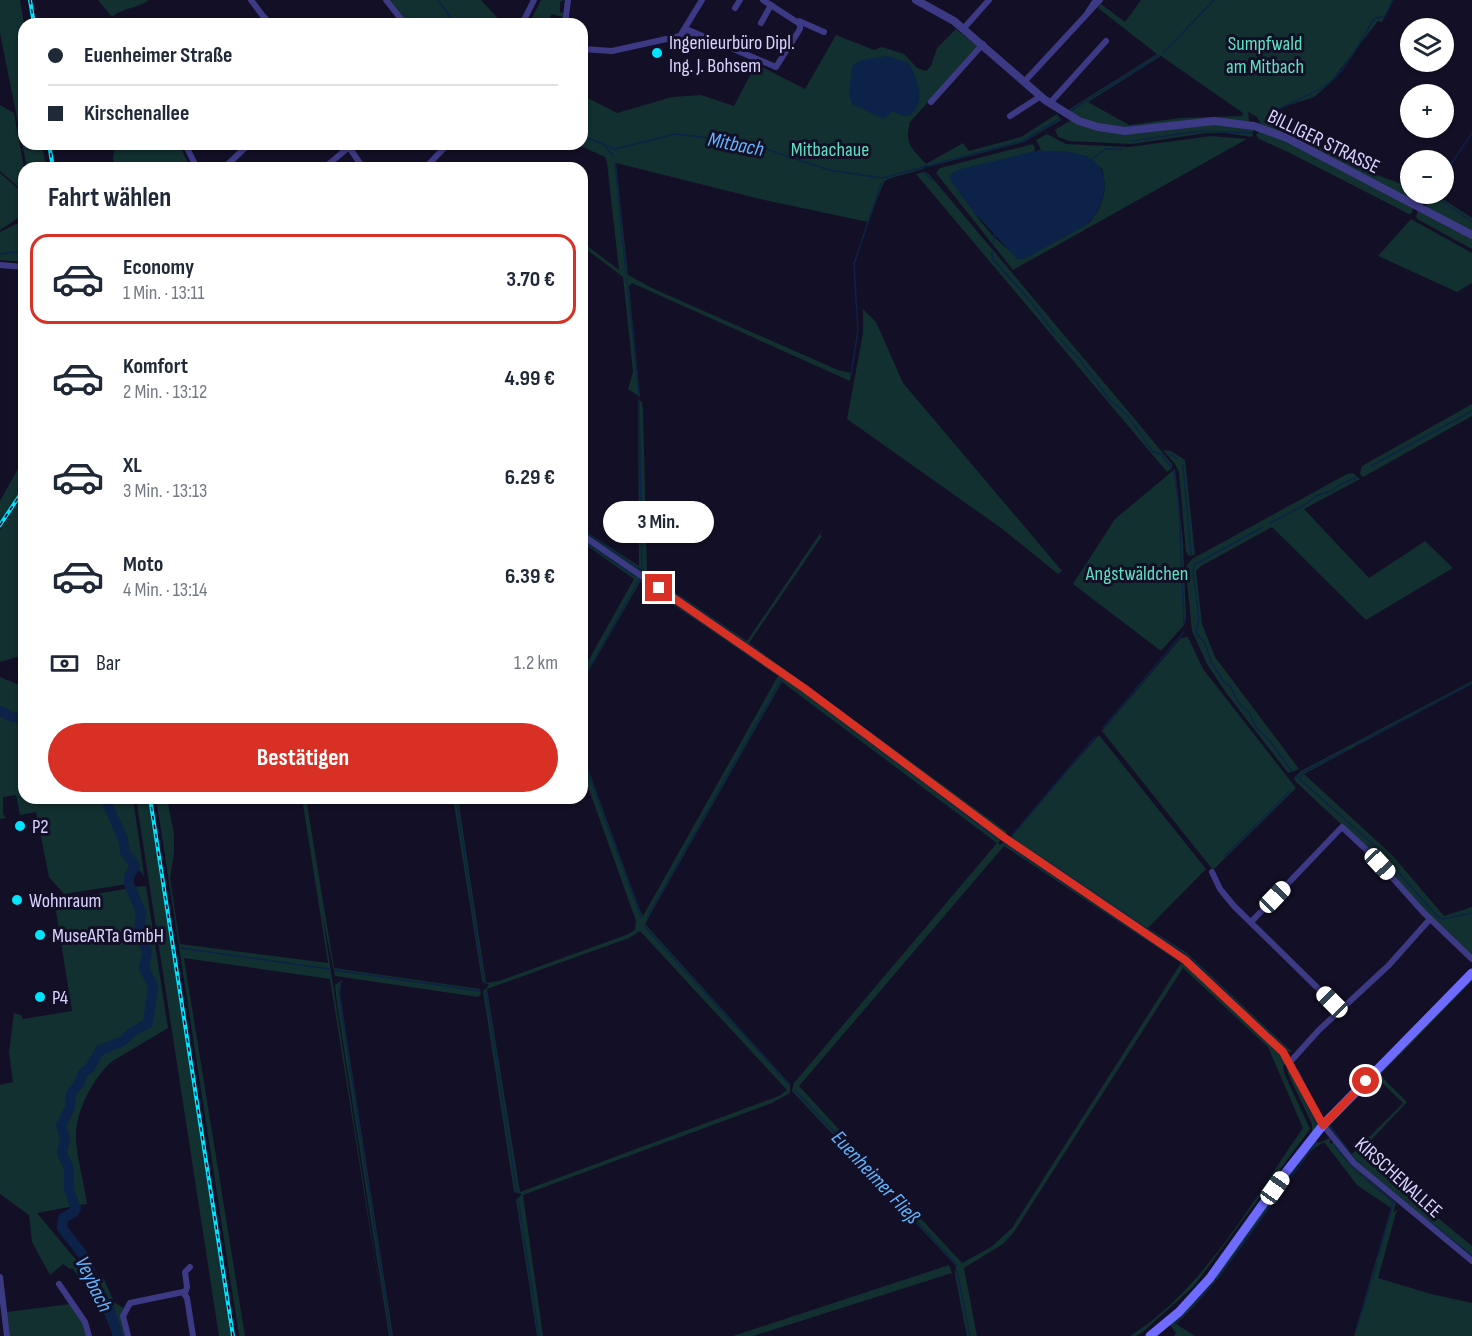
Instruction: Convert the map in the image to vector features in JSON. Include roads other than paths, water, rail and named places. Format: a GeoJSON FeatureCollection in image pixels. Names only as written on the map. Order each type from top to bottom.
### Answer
{"type":"FeatureCollection","features":[{"type":"Feature","properties":{"kind":"main road"},"geometry":{"type":"LineString","coordinates":[[1150,1336],[1179,1312],[1205,1284],[1323,1125],[1472,973]]}},
{"type":"Feature","properties":{"kind":"street"},"geometry":{"type":"LineString","coordinates":[[251,0],[265,18]]}},
{"type":"Feature","properties":{"kind":"street"},"geometry":{"type":"LineString","coordinates":[[386,0],[400,18]]}},
{"type":"Feature","properties":{"kind":"street"},"geometry":{"type":"LineString","coordinates":[[525,18],[534,0]]}},
{"type":"Feature","properties":{"kind":"street"},"geometry":{"type":"LineString","coordinates":[[566,18],[568,0]]}},
{"type":"Feature","properties":{"kind":"street"},"geometry":{"type":"LineString","coordinates":[[735,8],[740,0]]}},
{"type":"Feature","properties":{"kind":"street"},"geometry":{"type":"LineString","coordinates":[[763,0],[798,21],[824,32]]}},
{"type":"Feature","properties":{"kind":"street","name":"BILLIGER STRASSE"},"geometry":{"type":"LineString","coordinates":[[916,0],[942,12],[964,28],[1041,96],[1079,121],[1115,131],[1144,131],[1214,121],[1243,123],[1262,128],[1287,138],[1472,235]]}},
{"type":"Feature","properties":{"kind":"street"},"geometry":{"type":"LineString","coordinates":[[964,28],[989,0]]}},
{"type":"Feature","properties":{"kind":"street"},"geometry":{"type":"LineString","coordinates":[[1025,81],[1098,0]]}},
{"type":"Feature","properties":{"kind":"street"},"geometry":{"type":"LineString","coordinates":[[681,35],[700,1]]}},
{"type":"Feature","properties":{"kind":"street"},"geometry":{"type":"LineString","coordinates":[[761,23],[771,5]]}},
{"type":"Feature","properties":{"kind":"street"},"geometry":{"type":"LineString","coordinates":[[686,29],[776,67],[800,29],[798,21]]}},
{"type":"Feature","properties":{"kind":"street"},"geometry":{"type":"LineString","coordinates":[[588,49],[612,51],[681,35],[705,38]]}},
{"type":"Feature","properties":{"kind":"street"},"geometry":{"type":"LineString","coordinates":[[1050,103],[1106,41]]}},
{"type":"Feature","properties":{"kind":"street"},"geometry":{"type":"LineString","coordinates":[[931,102],[983,44]]}},
{"type":"Feature","properties":{"kind":"street"},"geometry":{"type":"LineString","coordinates":[[1010,116],[1041,96]]}},
{"type":"Feature","properties":{"kind":"street"},"geometry":{"type":"LineString","coordinates":[[230,162],[243,150]]}},
{"type":"Feature","properties":{"kind":"street"},"geometry":{"type":"LineString","coordinates":[[330,162],[343,150]]}},
{"type":"Feature","properties":{"kind":"street"},"geometry":{"type":"LineString","coordinates":[[431,162],[442,150]]}},
{"type":"Feature","properties":{"kind":"street"},"geometry":{"type":"LineString","coordinates":[[0,265],[18,266]]}},
{"type":"Feature","properties":{"kind":"street","name":"KIRSCHENALLEE"},"geometry":{"type":"LineString","coordinates":[[588,539],[804,688],[1005,838],[1185,960],[1280,1048],[1290,1062],[1323,1125],[1361,1171],[1472,1261]]}},
{"type":"Feature","properties":{"kind":"street"},"geometry":{"type":"LineString","coordinates":[[1251,922],[1342,827],[1430,919],[1472,959]]}},
{"type":"Feature","properties":{"kind":"street"},"geometry":{"type":"LineString","coordinates":[[1212,872],[1227,899],[1340,1010]]}},
{"type":"Feature","properties":{"kind":"street"},"geometry":{"type":"LineString","coordinates":[[1290,1062],[1340,1010],[1389,965],[1430,919]]}},
{"type":"Feature","properties":{"kind":"street"},"geometry":{"type":"LineString","coordinates":[[190,1267],[185,1272],[187,1287],[185,1293],[193,1336]]}},
{"type":"Feature","properties":{"kind":"street"},"geometry":{"type":"LineString","coordinates":[[0,1278],[7,1336]]}},
{"type":"Feature","properties":{"kind":"street"},"geometry":{"type":"LineString","coordinates":[[60,1284],[68,1290],[85,1322],[89,1336]]}},
{"type":"Feature","properties":{"kind":"street"},"geometry":{"type":"LineString","coordinates":[[128,1336],[123,1316],[130,1303],[137,1299],[185,1293]]}},
{"type":"Feature","properties":{"kind":"water"},"geometry":{"type":"Polygon","coordinates":[[[887,56],[909,63],[915,76],[919,98],[915,111],[909,116],[902,116],[893,111],[884,119],[852,104],[849,93],[852,66],[861,60],[887,56]]]}},
{"type":"Feature","properties":{"kind":"water"},"geometry":{"type":"Polygon","coordinates":[[[1036,151],[1071,152],[1093,160],[1100,167],[1104,177],[1104,191],[1098,211],[1087,224],[1030,256],[1017,259],[972,210],[951,181],[950,176],[957,170],[1036,151]]]}},
{"type":"Feature","properties":{"kind":"waterway","name":"Mitbach"},"geometry":{"type":"LineString","coordinates":[[438,0],[451,18]]}},
{"type":"Feature","properties":{"kind":"waterway","name":"Mitbach"},"geometry":{"type":"LineString","coordinates":[[1164,52],[1214,0]]}},
{"type":"Feature","properties":{"kind":"waterway"},"geometry":{"type":"LineString","coordinates":[[1267,116],[1333,80],[1346,64],[1374,19],[1385,16],[1393,0]]}},
{"type":"Feature","properties":{"kind":"waterway","name":"Mitbach"},"geometry":{"type":"LineString","coordinates":[[1070,111],[1159,55]]}},
{"type":"Feature","properties":{"kind":"waterway","name":"Mitbach"},"geometry":{"type":"LineString","coordinates":[[588,138],[615,149],[675,134],[745,142],[829,170],[882,178],[1023,141],[1059,119]]}},
{"type":"Feature","properties":{"kind":"waterway"},"geometry":{"type":"LineString","coordinates":[[1132,141],[1201,131],[1252,133]]}},
{"type":"Feature","properties":{"kind":"waterway"},"geometry":{"type":"LineString","coordinates":[[1454,160],[1472,133]]}},
{"type":"Feature","properties":{"kind":"waterway","name":"Euenheimer Fließ"},"geometry":{"type":"LineString","coordinates":[[606,147],[613,156]]}},
{"type":"Feature","properties":{"kind":"waterway"},"geometry":{"type":"LineString","coordinates":[[1091,160],[1105,149],[1122,149]]}},
{"type":"Feature","properties":{"kind":"waterway","name":"Euenheimer Fließ"},"geometry":{"type":"LineString","coordinates":[[615,163],[626,274]]}},
{"type":"Feature","properties":{"kind":"waterway"},"geometry":{"type":"LineString","coordinates":[[924,173],[933,180]]}},
{"type":"Feature","properties":{"kind":"waterway"},"geometry":{"type":"LineString","coordinates":[[851,375],[858,330],[854,264],[881,184]]}},
{"type":"Feature","properties":{"kind":"waterway"},"geometry":{"type":"LineString","coordinates":[[1446,204],[1472,222]]}},
{"type":"Feature","properties":{"kind":"waterway"},"geometry":{"type":"LineString","coordinates":[[993,242],[995,234]]}},
{"type":"Feature","properties":{"kind":"waterway"},"geometry":{"type":"LineString","coordinates":[[0,254],[18,252]]}},
{"type":"Feature","properties":{"kind":"waterway"},"geometry":{"type":"LineString","coordinates":[[992,252],[992,258],[1032,303],[1055,334]]}},
{"type":"Feature","properties":{"kind":"waterway","name":"Euenheimer Fließ"},"geometry":{"type":"LineString","coordinates":[[627,279],[639,395]]}},
{"type":"Feature","properties":{"kind":"waterway"},"geometry":{"type":"LineString","coordinates":[[1059,338],[1081,361],[1109,399],[1128,416],[1152,451],[1162,455],[1171,467]]}},
{"type":"Feature","properties":{"kind":"waterway","name":"Euenheimer Fließ"},"geometry":{"type":"LineString","coordinates":[[639,401],[642,571]]}},
{"type":"Feature","properties":{"kind":"waterway"},"geometry":{"type":"LineString","coordinates":[[1371,466],[1472,411]]}},
{"type":"Feature","properties":{"kind":"waterway"},"geometry":{"type":"LineString","coordinates":[[1169,453],[1177,459]]}},
{"type":"Feature","properties":{"kind":"waterway"},"geometry":{"type":"LineString","coordinates":[[1183,465],[1191,554]]}},
{"type":"Feature","properties":{"kind":"waterway"},"geometry":{"type":"LineString","coordinates":[[1174,471],[1179,506],[1184,623]]}},
{"type":"Feature","properties":{"kind":"waterway"},"geometry":{"type":"LineString","coordinates":[[1270,523],[1303,506],[1316,496],[1357,477]]}},
{"type":"Feature","properties":{"kind":"waterway"},"geometry":{"type":"LineString","coordinates":[[1263,527],[1194,565],[1199,618],[1196,633],[1205,643],[1211,662],[1224,682],[1230,686],[1239,704],[1249,712],[1256,727],[1269,740],[1291,770]]}},
{"type":"Feature","properties":{"kind":"waterway"},"geometry":{"type":"LineString","coordinates":[[588,534],[641,570]]}},
{"type":"Feature","properties":{"kind":"waterway"},"geometry":{"type":"LineString","coordinates":[[588,544],[635,576]]}},
{"type":"Feature","properties":{"kind":"waterway"},"geometry":{"type":"LineString","coordinates":[[648,575],[745,642]]}},
{"type":"Feature","properties":{"kind":"waterway"},"geometry":{"type":"LineString","coordinates":[[639,579],[779,675]]}},
{"type":"Feature","properties":{"kind":"waterway","name":"Euenheimer Fließ"},"geometry":{"type":"LineString","coordinates":[[588,671],[639,580]]}},
{"type":"Feature","properties":{"kind":"waterway"},"geometry":{"type":"LineString","coordinates":[[1103,728],[1184,632]]}},
{"type":"Feature","properties":{"kind":"waterway"},"geometry":{"type":"LineString","coordinates":[[748,644],[1005,834]]}},
{"type":"Feature","properties":{"kind":"waterway"},"geometry":{"type":"LineString","coordinates":[[647,918],[783,677],[787,680]]}},
{"type":"Feature","properties":{"kind":"waterway"},"geometry":{"type":"LineString","coordinates":[[790,682],[903,767]]}},
{"type":"Feature","properties":{"kind":"waterway"},"geometry":{"type":"LineString","coordinates":[[1355,745],[1472,683]]}},
{"type":"Feature","properties":{"kind":"waterway","name":"Veybach"},"geometry":{"type":"LineString","coordinates":[[0,711],[18,718]]}},
{"type":"Feature","properties":{"kind":"waterway"},"geometry":{"type":"LineString","coordinates":[[1011,837],[1095,737]]}},
{"type":"Feature","properties":{"kind":"waterway"},"geometry":{"type":"LineString","coordinates":[[1300,779],[1303,772],[1348,749]]}},
{"type":"Feature","properties":{"kind":"waterway"},"geometry":{"type":"LineString","coordinates":[[906,769],[1000,840]]}},
{"type":"Feature","properties":{"kind":"waterway","name":"Euenheimer Fließ"},"geometry":{"type":"LineString","coordinates":[[588,772],[641,917]]}},
{"type":"Feature","properties":{"kind":"waterway"},"geometry":{"type":"LineString","coordinates":[[1296,776],[1374,845],[1437,916],[1443,919],[1472,913]]}},
{"type":"Feature","properties":{"kind":"waterway"},"geometry":{"type":"LineString","coordinates":[[1225,856],[1290,791]]}},
{"type":"Feature","properties":{"kind":"waterway","name":"Veybach"},"geometry":{"type":"LineString","coordinates":[[108,804],[123,839],[125,852],[135,866],[129,877],[129,884],[141,912],[139,932],[147,951],[144,968],[153,986],[148,1023],[131,1033],[123,1041],[100,1050],[90,1068],[83,1073],[80,1083],[71,1093],[70,1108],[61,1125],[65,1138],[62,1153],[69,1169],[69,1190],[76,1208],[74,1212],[63,1218],[62,1228],[87,1260],[92,1278],[110,1311],[118,1336]]}},
{"type":"Feature","properties":{"kind":"waterway"},"geometry":{"type":"LineString","coordinates":[[457,804],[484,983]]}},
{"type":"Feature","properties":{"kind":"waterway"},"geometry":{"type":"LineString","coordinates":[[1010,837],[1186,955]]}},
{"type":"Feature","properties":{"kind":"waterway"},"geometry":{"type":"LineString","coordinates":[[1005,843],[1180,961]]}},
{"type":"Feature","properties":{"kind":"waterway"},"geometry":{"type":"LineString","coordinates":[[135,866],[144,875]]}},
{"type":"Feature","properties":{"kind":"waterway","name":"Euenheimer Fließ"},"geometry":{"type":"LineString","coordinates":[[644,926],[789,1084]]}},
{"type":"Feature","properties":{"kind":"waterway"},"geometry":{"type":"LineString","coordinates":[[181,948],[329,969]]}},
{"type":"Feature","properties":{"kind":"waterway"},"geometry":{"type":"LineString","coordinates":[[1189,957],[1288,1052]]}},
{"type":"Feature","properties":{"kind":"waterway"},"geometry":{"type":"LineString","coordinates":[[334,970],[480,991]]}},
{"type":"Feature","properties":{"kind":"waterway"},"geometry":{"type":"LineString","coordinates":[[340,983],[339,993],[391,1336]]}},
{"type":"Feature","properties":{"kind":"waterway"},"geometry":{"type":"LineString","coordinates":[[486,992],[517,1193]]}},
{"type":"Feature","properties":{"kind":"waterway"},"geometry":{"type":"LineString","coordinates":[[1298,1069],[1308,1091]]}},
{"type":"Feature","properties":{"kind":"waterway"},"geometry":{"type":"LineString","coordinates":[[1290,1071],[1317,1124]]}},
{"type":"Feature","properties":{"kind":"waterway","name":"Euenheimer Fließ"},"geometry":{"type":"LineString","coordinates":[[795,1090],[957,1265]]}},
{"type":"Feature","properties":{"kind":"waterway"},"geometry":{"type":"LineString","coordinates":[[1330,1127],[1347,1149]]}},
{"type":"Feature","properties":{"kind":"waterway"},"geometry":{"type":"LineString","coordinates":[[1218,1278],[1315,1144]]}},
{"type":"Feature","properties":{"kind":"waterway"},"geometry":{"type":"LineString","coordinates":[[1335,1146],[1358,1173],[1393,1202],[1378,1258]]}},
{"type":"Feature","properties":{"kind":"waterway"},"geometry":{"type":"LineString","coordinates":[[1354,1158],[1360,1164]]}},
{"type":"Feature","properties":{"kind":"waterway"},"geometry":{"type":"LineString","coordinates":[[518,1198],[539,1336]]}},
{"type":"Feature","properties":{"kind":"waterway"},"geometry":{"type":"LineString","coordinates":[[1426,1219],[1472,1256]]}},
{"type":"Feature","properties":{"kind":"waterway"},"geometry":{"type":"LineString","coordinates":[[1356,1330],[1377,1263]]}},
{"type":"Feature","properties":{"kind":"waterway","name":"Euenheimer Fließ"},"geometry":{"type":"LineString","coordinates":[[957,1271],[970,1336]]}},
{"type":"Feature","properties":{"kind":"waterway"},"geometry":{"type":"LineString","coordinates":[[1175,1323],[1215,1281]]}},
{"type":"Feature","properties":{"kind":"railway"},"geometry":{"type":"LineString","coordinates":[[30,0],[33,18]]}},
{"type":"Feature","properties":{"kind":"railway"},"geometry":{"type":"LineString","coordinates":[[50,150],[52,162]]}},
{"type":"Feature","properties":{"kind":"railway"},"geometry":{"type":"LineString","coordinates":[[0,525],[18,498]]}},
{"type":"Feature","properties":{"kind":"railway"},"geometry":{"type":"LineString","coordinates":[[151,804],[233,1336]]}},
{"type":"Feature","properties":{"kind":"place","name":"Ingenieurbüro Dipl. Ing. J. Bohsem"},"geometry":{"type":"Point","coordinates":[657,53]}},
{"type":"Feature","properties":{"kind":"place","name":"P2"},"geometry":{"type":"Point","coordinates":[20,826]}},
{"type":"Feature","properties":{"kind":"place","name":"Wohnraum"},"geometry":{"type":"Point","coordinates":[17,900]}},
{"type":"Feature","properties":{"kind":"place","name":"MuseARTa GmbH"},"geometry":{"type":"Point","coordinates":[40,935]}},
{"type":"Feature","properties":{"kind":"place","name":"P4"},"geometry":{"type":"Point","coordinates":[40,997]}},
{"type":"Feature","properties":{"kind":"park label","name":"Sumpfwald am Mitbach"},"geometry":{"type":"Point","coordinates":[1265,54]}},
{"type":"Feature","properties":{"kind":"park label","name":"Mitbachaue"},"geometry":{"type":"Point","coordinates":[830,149]}},
{"type":"Feature","properties":{"kind":"park label","name":"Angstwäldchen"},"geometry":{"type":"Point","coordinates":[1137,573]}}]}
